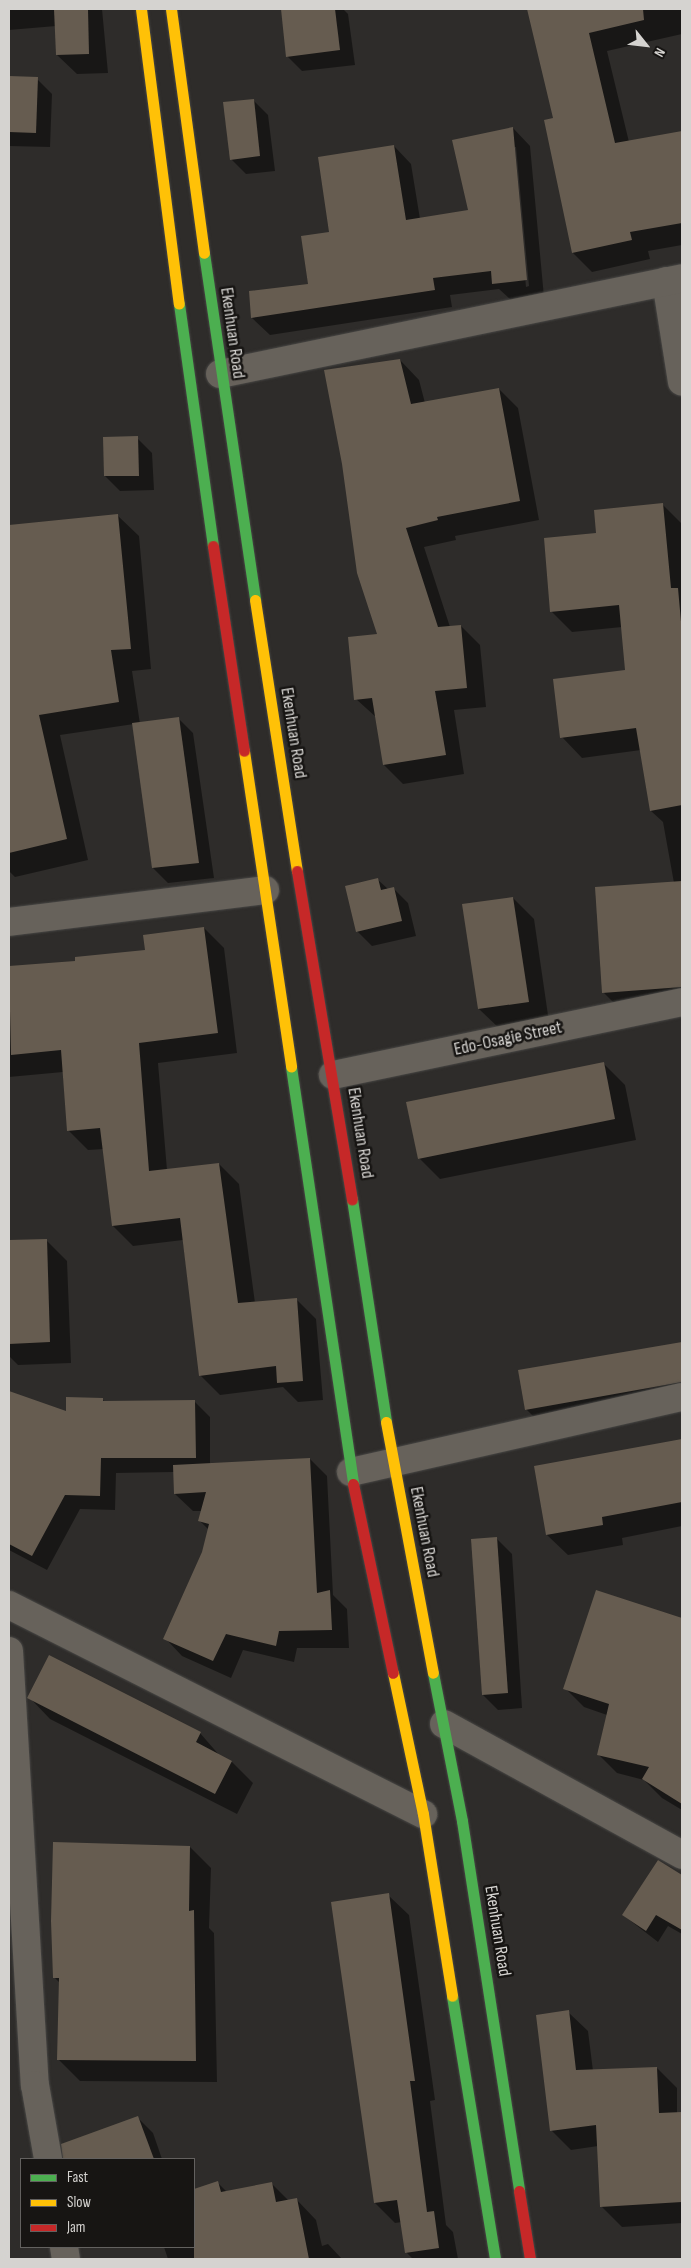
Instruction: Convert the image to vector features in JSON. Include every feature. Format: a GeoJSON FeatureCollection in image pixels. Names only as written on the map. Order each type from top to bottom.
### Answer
{"type":"FeatureCollection","features":[{"type":"Feature","properties":{"kind":"main road"},"geometry":{"type":"LineString","coordinates":[[141,9],[186,362],[351,1472],[423,1814],[496,2259]]}},
{"type":"Feature","properties":{"kind":"main road","name":"Ekenhuan Road"},"geometry":{"type":"LineString","coordinates":[[171,9],[220,374],[299,886],[333,1075],[392,1462],[444,1724],[530,2259]]}},
{"type":"Feature","properties":{"kind":"street"},"geometry":{"type":"LineString","coordinates":[[220,374],[674,280],[682,382]]}},
{"type":"Feature","properties":{"kind":"street"},"geometry":{"type":"LineString","coordinates":[[9,922],[265,890]]}},
{"type":"Feature","properties":{"kind":"street","name":"Edo-Osagie Street"},"geometry":{"type":"LineString","coordinates":[[333,1075],[682,1002]]}},
{"type":"Feature","properties":{"kind":"street"},"geometry":{"type":"LineString","coordinates":[[351,1472],[682,1397]]}},
{"type":"Feature","properties":{"kind":"street"},"geometry":{"type":"LineString","coordinates":[[9,1605],[423,1814]]}},
{"type":"Feature","properties":{"kind":"street"},"geometry":{"type":"LineString","coordinates":[[9,1651],[35,2085],[48,2158]]}},
{"type":"Feature","properties":{"kind":"street"},"geometry":{"type":"LineString","coordinates":[[444,1724],[682,1855]]}},
{"type":"Feature","properties":{"kind":"building"},"geometry":{"type":"Polygon","coordinates":[[[54,9],[88,9],[89,54],[56,55],[54,9]]]}},
{"type":"Feature","properties":{"kind":"building"},"geometry":{"type":"Polygon","coordinates":[[[281,9],[335,9],[340,50],[286,57],[281,9]]]}},
{"type":"Feature","properties":{"kind":"building"},"geometry":{"type":"Polygon","coordinates":[[[527,9],[643,9],[644,20],[589,33],[615,143],[682,131],[682,223],[630,232],[632,240],[572,253],[544,120],[553,118],[527,9]]]}},
{"type":"Feature","properties":{"kind":"building"},"geometry":{"type":"Polygon","coordinates":[[[9,76],[38,77],[36,133],[9,132],[9,76]]]}},
{"type":"Feature","properties":{"kind":"building"},"geometry":{"type":"Polygon","coordinates":[[[254,99],[260,156],[230,160],[223,102],[254,99]]]}},
{"type":"Feature","properties":{"kind":"building"},"geometry":{"type":"Polygon","coordinates":[[[513,127],[527,280],[492,284],[491,271],[433,278],[435,290],[251,318],[249,291],[308,284],[301,236],[329,232],[318,157],[394,145],[406,220],[468,210],[452,140],[513,127]]]}},
{"type":"Feature","properties":{"kind":"building"},"geometry":{"type":"Polygon","coordinates":[[[400,359],[411,404],[499,388],[520,501],[437,517],[438,520],[406,528],[438,627],[461,625],[467,688],[435,691],[446,755],[383,765],[372,698],[354,700],[348,637],[377,634],[357,573],[342,464],[324,370],[400,359]]]}},
{"type":"Feature","properties":{"kind":"building"},"geometry":{"type":"Polygon","coordinates":[[[138,436],[139,476],[104,476],[103,437],[138,436]]]}},
{"type":"Feature","properties":{"kind":"building"},"geometry":{"type":"Polygon","coordinates":[[[663,503],[671,588],[678,588],[682,633],[682,805],[650,811],[636,728],[560,738],[553,679],[625,670],[619,605],[550,612],[544,538],[596,533],[594,510],[663,503]]]}},
{"type":"Feature","properties":{"kind":"building"},"geometry":{"type":"Polygon","coordinates":[[[118,514],[131,649],[111,650],[119,702],[39,715],[67,839],[9,853],[9,525],[118,514]]]}},
{"type":"Feature","properties":{"kind":"building"},"geometry":{"type":"Polygon","coordinates":[[[179,717],[199,863],[152,868],[132,723],[179,717]]]}},
{"type":"Feature","properties":{"kind":"building"},"geometry":{"type":"Polygon","coordinates":[[[378,878],[381,890],[394,887],[402,921],[356,932],[345,886],[378,878]]]}},
{"type":"Feature","properties":{"kind":"building"},"geometry":{"type":"Polygon","coordinates":[[[682,881],[682,987],[602,993],[595,887],[682,881]]]}},
{"type":"Feature","properties":{"kind":"building"},"geometry":{"type":"Polygon","coordinates":[[[513,897],[529,1002],[478,1009],[462,904],[513,897]]]}},
{"type":"Feature","properties":{"kind":"building"},"geometry":{"type":"Polygon","coordinates":[[[204,927],[218,1033],[139,1043],[149,1171],[219,1163],[238,1303],[297,1298],[303,1381],[277,1383],[276,1366],[199,1376],[180,1218],[112,1226],[100,1128],[67,1131],[61,1050],[11,1055],[9,966],[75,961],[75,957],[145,950],[143,935],[204,927]]]}},
{"type":"Feature","properties":{"kind":"building"},"geometry":{"type":"Polygon","coordinates":[[[604,1062],[615,1119],[418,1159],[406,1102],[604,1062]]]}},
{"type":"Feature","properties":{"kind":"building"},"geometry":{"type":"Polygon","coordinates":[[[47,1239],[50,1342],[9,1344],[9,1240],[47,1239]]]}},
{"type":"Feature","properties":{"kind":"building"},"geometry":{"type":"Polygon","coordinates":[[[682,1342],[682,1382],[525,1410],[518,1370],[682,1342]]]}},
{"type":"Feature","properties":{"kind":"building"},"geometry":{"type":"Polygon","coordinates":[[[9,1391],[66,1411],[66,1397],[103,1398],[103,1401],[195,1400],[196,1458],[101,1458],[100,1496],[65,1495],[32,1556],[9,1544],[9,1391]]]}},
{"type":"Feature","properties":{"kind":"building"},"geometry":{"type":"Polygon","coordinates":[[[682,1439],[682,1502],[602,1517],[603,1525],[546,1535],[534,1466],[682,1439]]]}},
{"type":"Feature","properties":{"kind":"building"},"geometry":{"type":"Polygon","coordinates":[[[310,1458],[317,1593],[330,1590],[332,1630],[279,1631],[276,1646],[226,1634],[213,1661],[163,1639],[202,1552],[209,1524],[198,1521],[206,1492],[174,1494],[173,1465],[310,1458]]]}},
{"type":"Feature","properties":{"kind":"building"},"geometry":{"type":"Polygon","coordinates":[[[497,1537],[508,1693],[482,1695],[471,1539],[497,1537]]]}},
{"type":"Feature","properties":{"kind":"building"},"geometry":{"type":"Polygon","coordinates":[[[596,1590],[682,1618],[682,1804],[642,1779],[649,1767],[597,1755],[609,1704],[563,1689],[596,1590]]]}},
{"type":"Feature","properties":{"kind":"building"},"geometry":{"type":"Polygon","coordinates":[[[49,1655],[201,1732],[196,1742],[232,1761],[215,1794],[27,1698],[49,1655]]]}},
{"type":"Feature","properties":{"kind":"building"},"geometry":{"type":"Polygon","coordinates":[[[53,1842],[190,1846],[189,1911],[194,1910],[196,2061],[57,2060],[59,1978],[53,1978],[51,1921],[53,1842]]]}},
{"type":"Feature","properties":{"kind":"building"},"geometry":{"type":"Polygon","coordinates":[[[658,1860],[682,1875],[682,1930],[656,1915],[646,1931],[622,1915],[658,1860]]]}},
{"type":"Feature","properties":{"kind":"building"},"geometry":{"type":"Polygon","coordinates":[[[389,1893],[415,2081],[410,2081],[427,2212],[434,2211],[439,2248],[405,2253],[397,2200],[374,2203],[331,1902],[389,1893]]]}},
{"type":"Feature","properties":{"kind":"building"},"geometry":{"type":"Polygon","coordinates":[[[569,2010],[576,2070],[657,2067],[659,2113],[682,2112],[682,2202],[600,2207],[596,2125],[550,2131],[536,2015],[569,2010]]]}},
{"type":"Feature","properties":{"kind":"building"},"geometry":{"type":"Polygon","coordinates":[[[138,2116],[154,2158],[63,2158],[61,2144],[138,2116]]]}},
{"type":"Feature","properties":{"kind":"building"},"geometry":{"type":"Polygon","coordinates":[[[218,2181],[221,2192],[272,2182],[276,2202],[297,2198],[309,2259],[194,2259],[195,2189],[218,2181]]]}},
{"type":"Feature","properties":{"kind":"traffic: fast"},"geometry":{"type":"LineString","coordinates":[[204,253],[255,600]]}},
{"type":"Feature","properties":{"kind":"traffic: fast"},"geometry":{"type":"LineString","coordinates":[[179,304],[213,546]]}},
{"type":"Feature","properties":{"kind":"traffic: fast"},"geometry":{"type":"LineString","coordinates":[[291,1067],[353,1484]]}},
{"type":"Feature","properties":{"kind":"traffic: fast"},"geometry":{"type":"LineString","coordinates":[[352,1199],[386,1422]]}},
{"type":"Feature","properties":{"kind":"traffic: fast"},"geometry":{"type":"LineString","coordinates":[[433,1673],[462,1821],[519,2191]]}},
{"type":"Feature","properties":{"kind":"traffic: fast"},"geometry":{"type":"LineString","coordinates":[[452,1996],[495,2259]]}},
{"type":"Feature","properties":{"kind":"traffic: slow"},"geometry":{"type":"LineString","coordinates":[[141,9],[179,304]]}},
{"type":"Feature","properties":{"kind":"traffic: slow"},"geometry":{"type":"LineString","coordinates":[[171,9],[204,253]]}},
{"type":"Feature","properties":{"kind":"traffic: slow"},"geometry":{"type":"LineString","coordinates":[[255,600],[297,871]]}},
{"type":"Feature","properties":{"kind":"traffic: slow"},"geometry":{"type":"LineString","coordinates":[[244,751],[291,1067]]}},
{"type":"Feature","properties":{"kind":"traffic: slow"},"geometry":{"type":"LineString","coordinates":[[386,1422],[433,1673]]}},
{"type":"Feature","properties":{"kind":"traffic: slow"},"geometry":{"type":"LineString","coordinates":[[393,1673],[423,1814],[452,1996]]}},
{"type":"Feature","properties":{"kind":"traffic: jam"},"geometry":{"type":"LineString","coordinates":[[213,546],[244,751]]}},
{"type":"Feature","properties":{"kind":"traffic: jam"},"geometry":{"type":"LineString","coordinates":[[297,871],[352,1199]]}},
{"type":"Feature","properties":{"kind":"traffic: jam"},"geometry":{"type":"LineString","coordinates":[[353,1484],[393,1673]]}},
{"type":"Feature","properties":{"kind":"traffic: jam"},"geometry":{"type":"LineString","coordinates":[[519,2191],[530,2259]]}}]}
